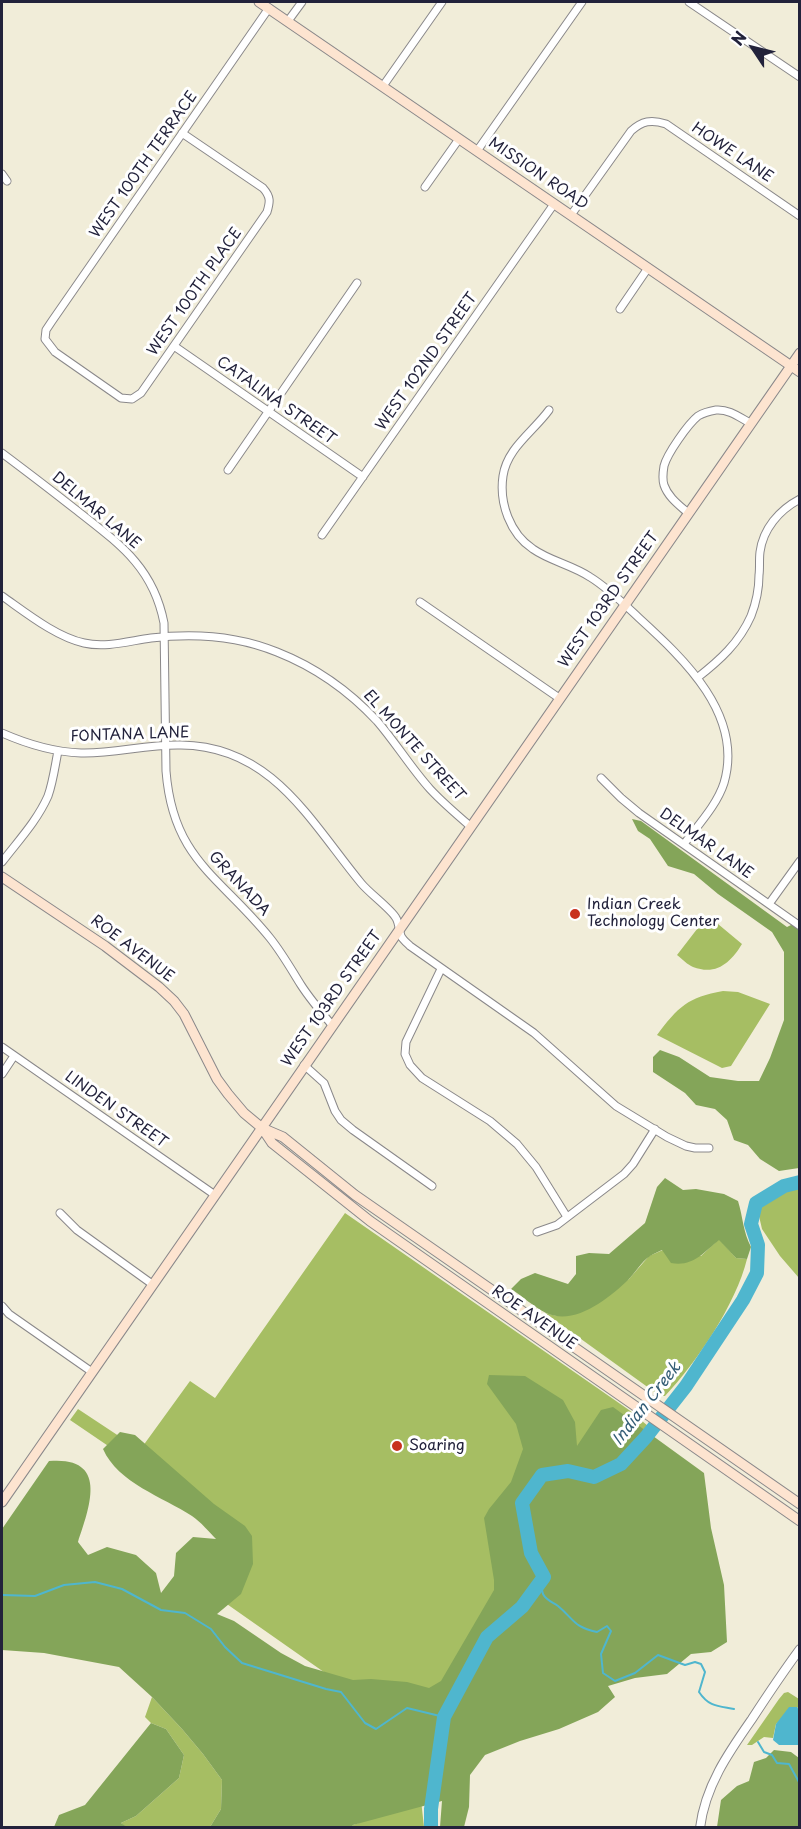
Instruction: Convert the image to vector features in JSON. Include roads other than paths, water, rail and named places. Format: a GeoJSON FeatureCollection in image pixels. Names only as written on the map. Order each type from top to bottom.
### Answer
{"type":"FeatureCollection","features":[{"type":"Feature","properties":{"kind":"main road","name":"MISSION ROAD"},"geometry":{"type":"LineString","coordinates":[[259,2],[800,372]]}},
{"type":"Feature","properties":{"kind":"main road","name":"WEST 103RD STREET"},"geometry":{"type":"LineString","coordinates":[[2,1502],[800,353]]}},
{"type":"Feature","properties":{"kind":"main road","name":"ROE AVENUE"},"geometry":{"type":"LineString","coordinates":[[2,877],[105,946],[174,1001],[184,1014],[217,1079],[244,1113],[262,1128],[272,1143],[355,1209],[800,1521]]}},
{"type":"Feature","properties":{"kind":"main road","name":"ROE AVENUE"},"geometry":{"type":"LineString","coordinates":[[262,1128],[283,1137],[355,1195],[800,1504]]}},
{"type":"Feature","properties":{"kind":"main road"},"geometry":{"type":"LineString","coordinates":[[499,1311],[509,1302]]}},
{"type":"Feature","properties":{"kind":"street"},"geometry":{"type":"LineString","coordinates":[[288,21],[302,2]]}},
{"type":"Feature","properties":{"kind":"street"},"geometry":{"type":"LineString","coordinates":[[383,86],[442,2]]}},
{"type":"Feature","properties":{"kind":"street"},"geometry":{"type":"LineString","coordinates":[[477,151],[582,2]]}},
{"type":"Feature","properties":{"kind":"street"},"geometry":{"type":"LineString","coordinates":[[689,2],[800,77]]}},
{"type":"Feature","properties":{"kind":"street","name":"WEST 100TH TERRACE"},"geometry":{"type":"LineString","coordinates":[[45,339],[46,330],[52,321],[269,8]]}},
{"type":"Feature","properties":{"kind":"street","name":"HOWE LANE"},"geometry":{"type":"LineString","coordinates":[[571,215],[631,131],[646,121],[656,121],[666,124],[800,216]]}},
{"type":"Feature","properties":{"kind":"street","name":"WEST 100TH PLACE"},"geometry":{"type":"LineString","coordinates":[[45,339],[55,352],[121,398],[132,399],[141,393],[267,212],[270,201],[263,188],[183,132]]}},
{"type":"Feature","properties":{"kind":"street"},"geometry":{"type":"LineString","coordinates":[[425,187],[459,139]]}},
{"type":"Feature","properties":{"kind":"street"},"geometry":{"type":"LineString","coordinates":[[2,174],[7,181]]}},
{"type":"Feature","properties":{"kind":"street","name":"WEST 102ND STREET"},"geometry":{"type":"LineString","coordinates":[[322,535],[554,204]]}},
{"type":"Feature","properties":{"kind":"street"},"geometry":{"type":"LineString","coordinates":[[620,309],[648,268]]}},
{"type":"Feature","properties":{"kind":"street"},"geometry":{"type":"LineString","coordinates":[[228,470],[357,284]]}},
{"type":"Feature","properties":{"kind":"street","name":"CATALINA STREET"},"geometry":{"type":"LineString","coordinates":[[174,346],[363,477]]}},
{"type":"Feature","properties":{"kind":"street"},"geometry":{"type":"LineString","coordinates":[[549,410],[507,461],[501,488],[505,508],[514,529],[532,549],[591,577],[625,605],[678,655],[697,678],[720,718],[728,744],[724,784],[711,808],[684,844]]}},
{"type":"Feature","properties":{"kind":"street"},"geometry":{"type":"LineString","coordinates":[[688,513],[668,494],[664,485],[664,465],[668,456],[692,423],[699,416],[708,412],[729,411],[750,423]]}},
{"type":"Feature","properties":{"kind":"street","name":"DELMAR LANE"},"geometry":{"type":"LineString","coordinates":[[2,453],[128,552],[150,582],[164,623],[166,746]]}},
{"type":"Feature","properties":{"kind":"street"},"geometry":{"type":"LineString","coordinates":[[697,678],[723,658],[744,629],[752,614],[757,595],[760,553],[765,533],[778,514],[800,499]]}},
{"type":"Feature","properties":{"kind":"street","name":"EL MONTE STREET"},"geometry":{"type":"LineString","coordinates":[[2,596],[57,632],[80,642],[102,645],[193,635],[258,645],[300,662],[318,672],[378,722],[431,790],[470,826]]}},
{"type":"Feature","properties":{"kind":"street"},"geometry":{"type":"LineString","coordinates":[[420,602],[559,698]]}},
{"type":"Feature","properties":{"kind":"street","name":"FONTANA LANE"},"geometry":{"type":"LineString","coordinates":[[2,733],[36,746],[81,753],[166,746],[200,746],[240,758],[259,768],[276,780],[305,812],[362,885],[396,919],[402,937],[410,946],[534,1033],[616,1106],[686,1146],[695,1149],[709,1148]]}},
{"type":"Feature","properties":{"kind":"street","name":"GRANADA"},"geometry":{"type":"LineString","coordinates":[[166,746],[168,790],[175,818],[186,843],[206,871],[272,940],[308,996],[332,1025]]}},
{"type":"Feature","properties":{"kind":"street"},"geometry":{"type":"LineString","coordinates":[[2,862],[42,809],[52,784],[58,750]]}},
{"type":"Feature","properties":{"kind":"street","name":"DELMAR LANE"},"geometry":{"type":"LineString","coordinates":[[601,778],[639,813],[800,926]]}},
{"type":"Feature","properties":{"kind":"street"},"geometry":{"type":"LineString","coordinates":[[769,904],[800,861]]}},
{"type":"Feature","properties":{"kind":"street"},"geometry":{"type":"LineString","coordinates":[[441,969],[406,1042],[405,1054],[410,1065],[422,1078],[489,1121],[518,1144],[536,1167],[567,1217]]}},
{"type":"Feature","properties":{"kind":"street","name":"LINDEN STREET"},"geometry":{"type":"LineString","coordinates":[[2,1047],[215,1195]]}},
{"type":"Feature","properties":{"kind":"street"},"geometry":{"type":"LineString","coordinates":[[2,1074],[14,1056]]}},
{"type":"Feature","properties":{"kind":"street"},"geometry":{"type":"LineString","coordinates":[[304,1065],[324,1083],[329,1100],[341,1120],[432,1186]]}},
{"type":"Feature","properties":{"kind":"street"},"geometry":{"type":"LineString","coordinates":[[537,1232],[557,1225],[624,1174],[637,1159],[655,1129]]}},
{"type":"Feature","properties":{"kind":"street"},"geometry":{"type":"LineString","coordinates":[[60,1214],[77,1230],[152,1284]]}},
{"type":"Feature","properties":{"kind":"street"},"geometry":{"type":"LineString","coordinates":[[2,1306],[9,1314],[92,1372]]}},
{"type":"Feature","properties":{"kind":"street"},"geometry":{"type":"LineString","coordinates":[[700,1827],[711,1786],[726,1757],[800,1649]]}},
{"type":"Feature","properties":{"kind":"water"},"geometry":{"type":"Polygon","coordinates":[[[789,1707],[797,1707],[799,1710],[799,1745],[779,1745],[773,1740],[776,1724],[789,1707]]]}},
{"type":"Feature","properties":{"kind":"waterway","name":"Indian Creek"},"geometry":{"type":"LineString","coordinates":[[431,1828],[431,1809],[444,1717],[487,1637],[522,1607],[544,1577],[531,1553],[522,1503],[542,1475],[568,1471],[594,1477],[621,1464],[646,1437],[686,1386],[743,1300],[757,1273],[758,1245],[751,1224],[756,1203],[784,1186],[800,1182]]}},
{"type":"Feature","properties":{"kind":"waterway"},"geometry":{"type":"LineString","coordinates":[[542,1580],[544,1596],[578,1625],[597,1632],[607,1626],[611,1631],[601,1654],[603,1673],[615,1681],[635,1673],[658,1655],[685,1665],[695,1662],[701,1664],[705,1672],[699,1692],[706,1701],[734,1709]]}},
{"type":"Feature","properties":{"kind":"waterway"},"geometry":{"type":"LineString","coordinates":[[2,1595],[35,1596],[64,1585],[95,1582],[122,1589],[161,1610],[185,1613],[211,1629],[242,1663],[341,1692],[365,1723],[376,1729],[407,1708],[444,1717]]}},
{"type":"Feature","properties":{"kind":"waterway"},"geometry":{"type":"LineString","coordinates":[[758,1742],[764,1752],[772,1755],[777,1763],[789,1764],[800,1784]]}},
{"type":"Feature","properties":{"kind":"place","name":"Indian Creek Technology Center"},"geometry":{"type":"Point","coordinates":[575,914]}},
{"type":"Feature","properties":{"kind":"place","name":"Soaring"},"geometry":{"type":"Point","coordinates":[397,1446]}}]}
